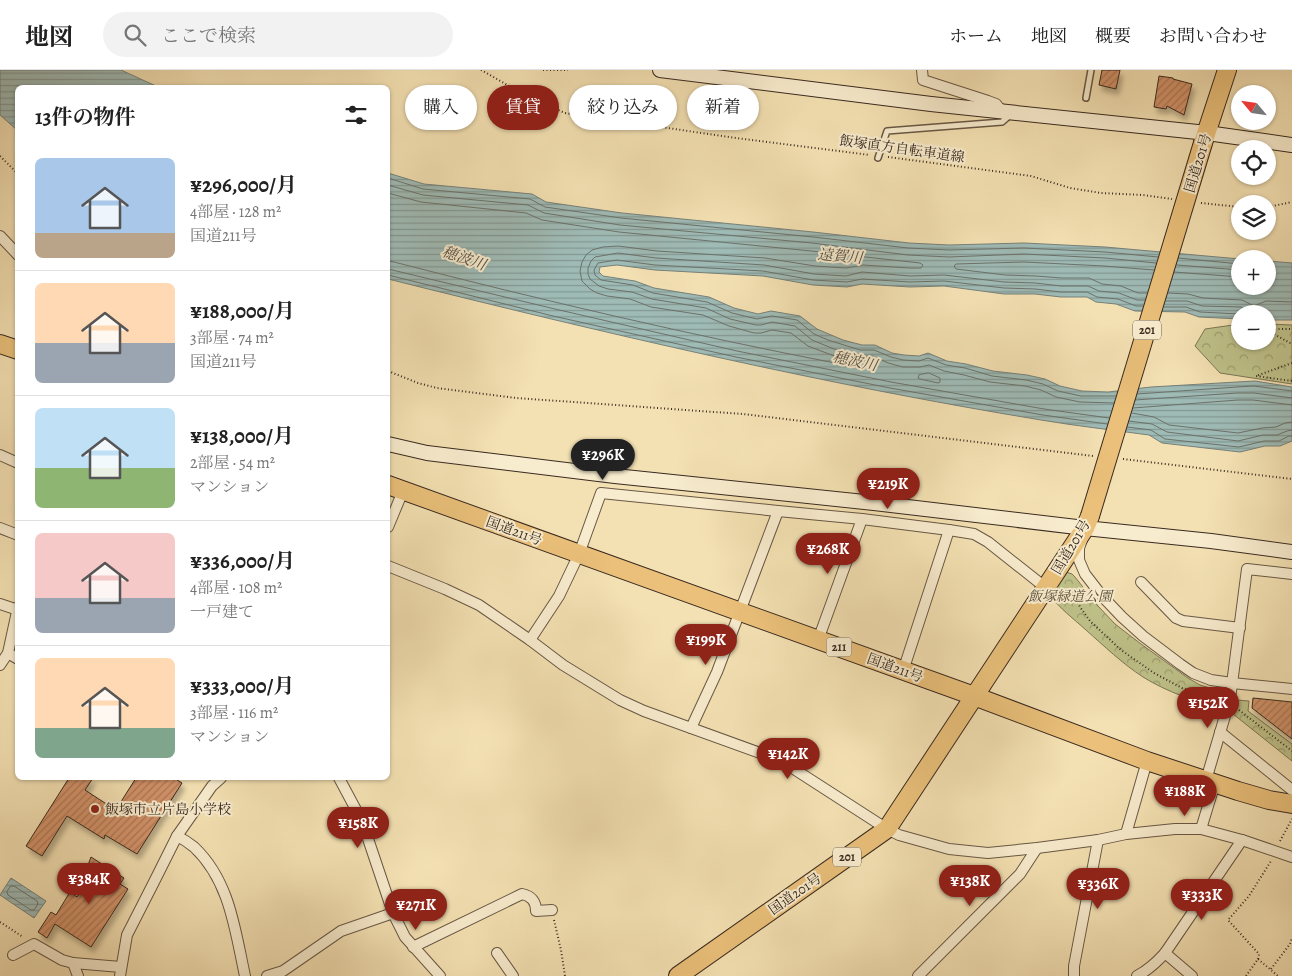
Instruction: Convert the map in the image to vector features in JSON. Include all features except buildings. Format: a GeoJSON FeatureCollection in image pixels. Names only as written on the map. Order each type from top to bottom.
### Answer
{"type":"FeatureCollection","features":[{"type":"Feature","properties":{"kind":"highway","name":"国道201号"},"geometry":{"type":"LineString","coordinates":[[678,976],[887,829],[1088,522],[1227,70]]}},
{"type":"Feature","properties":{"kind":"highway"},"geometry":{"type":"LineString","coordinates":[[0,344],[15,349]]}},
{"type":"Feature","properties":{"kind":"highway","name":"国道211号"},"geometry":{"type":"LineString","coordinates":[[395,488],[1147,760],[1269,800],[1292,804]]}},
{"type":"Feature","properties":{"kind":"street"},"geometry":{"type":"LineString","coordinates":[[660,70],[931,104],[1007,111],[1205,138],[1292,145]]}},
{"type":"Feature","properties":{"kind":"street"},"geometry":{"type":"LineString","coordinates":[[922,70],[923,80],[988,101],[1007,111]]}},
{"type":"Feature","properties":{"kind":"street"},"geometry":{"type":"LineString","coordinates":[[0,236],[15,252]]}},
{"type":"Feature","properties":{"kind":"street"},"geometry":{"type":"LineString","coordinates":[[390,445],[426,454],[615,476],[874,503],[1088,522],[1292,552]]}},
{"type":"Feature","properties":{"kind":"street"},"geometry":{"type":"LineString","coordinates":[[0,455],[15,462]]}},
{"type":"Feature","properties":{"kind":"street"},"geometry":{"type":"LineString","coordinates":[[390,516],[395,488]]}},
{"type":"Feature","properties":{"kind":"street"},"geometry":{"type":"LineString","coordinates":[[530,640],[548,616],[559,596],[579,554],[601,493],[862,519],[974,534],[988,542],[1046,588]]}},
{"type":"Feature","properties":{"kind":"street"},"geometry":{"type":"LineString","coordinates":[[691,728],[717,672],[778,511]]}},
{"type":"Feature","properties":{"kind":"street"},"geometry":{"type":"LineString","coordinates":[[818,640],[862,519]]}},
{"type":"Feature","properties":{"kind":"street"},"geometry":{"type":"LineString","coordinates":[[1088,522],[1079,548],[1079,560],[1086,574],[1102,596],[1143,636],[1193,673],[1211,680],[1292,689]]}},
{"type":"Feature","properties":{"kind":"street"},"geometry":{"type":"LineString","coordinates":[[0,528],[15,534]]}},
{"type":"Feature","properties":{"kind":"street"},"geometry":{"type":"LineString","coordinates":[[903,671],[949,530]]}},
{"type":"Feature","properties":{"kind":"street"},"geometry":{"type":"LineString","coordinates":[[390,567],[479,605],[563,665],[620,700],[644,711],[771,757],[794,769],[887,829],[900,835],[949,850],[988,853],[1098,840],[1126,834],[1175,829],[1201,829],[1275,850],[1292,857]]}},
{"type":"Feature","properties":{"kind":"street"},"geometry":{"type":"LineString","coordinates":[[1201,829],[1220,732],[1230,698],[1248,569],[1292,574]]}},
{"type":"Feature","properties":{"kind":"street"},"geometry":{"type":"LineString","coordinates":[[1140,582],[1176,618],[1183,621],[1240,628]]}},
{"type":"Feature","properties":{"kind":"street"},"geometry":{"type":"LineString","coordinates":[[0,604],[15,608]]}},
{"type":"Feature","properties":{"kind":"street"},"geometry":{"type":"LineString","coordinates":[[0,666],[13,656],[15,632]]}},
{"type":"Feature","properties":{"kind":"street"},"geometry":{"type":"LineString","coordinates":[[1220,732],[1292,790]]}},
{"type":"Feature","properties":{"kind":"street"},"geometry":{"type":"LineString","coordinates":[[1126,834],[1147,760]]}},
{"type":"Feature","properties":{"kind":"street"},"geometry":{"type":"LineString","coordinates":[[13,955],[34,944],[62,960],[120,971],[127,935],[178,836],[218,780]]}},
{"type":"Feature","properties":{"kind":"street"},"geometry":{"type":"LineString","coordinates":[[340,780],[362,821],[393,913],[405,937],[440,976]]}},
{"type":"Feature","properties":{"kind":"street"},"geometry":{"type":"LineString","coordinates":[[178,836],[193,846],[220,882],[230,907],[245,976]]}},
{"type":"Feature","properties":{"kind":"street"},"geometry":{"type":"LineString","coordinates":[[1074,976],[1074,966],[1098,840]]}},
{"type":"Feature","properties":{"kind":"street"},"geometry":{"type":"LineString","coordinates":[[1137,976],[1145,972],[1165,953],[1242,840]]}},
{"type":"Feature","properties":{"kind":"street"},"geometry":{"type":"LineString","coordinates":[[918,976],[1020,874],[1036,848]]}},
{"type":"Feature","properties":{"kind":"street"},"geometry":{"type":"LineString","coordinates":[[413,947],[522,894],[529,896],[536,904],[536,911],[552,910]]}},
{"type":"Feature","properties":{"kind":"street"},"geometry":{"type":"LineString","coordinates":[[267,976],[283,971],[341,931],[393,913]]}},
{"type":"Feature","properties":{"kind":"street"},"geometry":{"type":"LineString","coordinates":[[497,953],[513,976]]}},
{"type":"Feature","properties":{"kind":"street"},"geometry":{"type":"LineString","coordinates":[[1165,953],[1192,976]]}},
{"type":"Feature","properties":{"kind":"street"},"geometry":{"type":"LineString","coordinates":[[73,963],[78,976]]}},
{"type":"Feature","properties":{"kind":"lane"},"geometry":{"type":"LineString","coordinates":[[1086,98],[1091,70]]}},
{"type":"Feature","properties":{"kind":"lane"},"geometry":{"type":"LineString","coordinates":[[878,157],[887,131],[1002,122],[1007,111]]}},
{"type":"Feature","properties":{"kind":"path","name":"飯塚直方自転車道線"},"geometry":{"type":"LineString","coordinates":[[481,70],[527,96],[566,113],[736,138],[1031,176],[1070,188],[1101,193],[1144,195],[1178,200]]}},
{"type":"Feature","properties":{"kind":"path"},"geometry":{"type":"LineString","coordinates":[[543,70],[568,70]]}},
{"type":"Feature","properties":{"kind":"path"},"geometry":{"type":"LineString","coordinates":[[0,156],[15,171]]}},
{"type":"Feature","properties":{"kind":"path"},"geometry":{"type":"LineString","coordinates":[[1276,205],[1292,202]]}},
{"type":"Feature","properties":{"kind":"path"},"geometry":{"type":"LineString","coordinates":[[1196,203],[1231,206]]}},
{"type":"Feature","properties":{"kind":"path"},"geometry":{"type":"LineString","coordinates":[[1276,330],[1292,330]]}},
{"type":"Feature","properties":{"kind":"path"},"geometry":{"type":"LineString","coordinates":[[1276,335],[1292,344]]}},
{"type":"Feature","properties":{"kind":"path"},"geometry":{"type":"LineString","coordinates":[[1292,364],[1256,376],[1292,382]]}},
{"type":"Feature","properties":{"kind":"path"},"geometry":{"type":"LineString","coordinates":[[390,372],[437,388],[508,396],[743,414],[1092,456]]}},
{"type":"Feature","properties":{"kind":"path"},"geometry":{"type":"LineString","coordinates":[[1122,459],[1292,479]]}},
{"type":"Feature","properties":{"kind":"path"},"geometry":{"type":"LineString","coordinates":[[1073,593],[1090,621],[1121,650],[1154,673],[1182,688],[1222,700],[1238,698],[1238,709],[1292,751]]}},
{"type":"Feature","properties":{"kind":"path"},"geometry":{"type":"LineString","coordinates":[[1246,976],[1260,954],[1228,920],[1249,896],[1292,819]]}},
{"type":"Feature","properties":{"kind":"path"},"geometry":{"type":"LineString","coordinates":[[552,910],[565,976]]}},
{"type":"Feature","properties":{"kind":"path"},"geometry":{"type":"LineString","coordinates":[[0,922],[34,944]]}},
{"type":"Feature","properties":{"kind":"path"},"geometry":{"type":"LineString","coordinates":[[1270,970],[1290,944],[1292,938]]}},
{"type":"Feature","properties":{"kind":"path"},"geometry":{"type":"LineString","coordinates":[[1258,959],[1278,976]]}},
{"type":"Feature","properties":{"kind":"green space"},"geometry":{"type":"Polygon","coordinates":[[[1276,324],[1292,325],[1292,384],[1220,373],[1195,346],[1205,329],[1231,325],[1231,350],[1276,350],[1276,324]]]}},
{"type":"Feature","properties":{"kind":"green space","name":"飯塚緑道公園"},"geometry":{"type":"Polygon","coordinates":[[[1066,572],[1075,577],[1115,624],[1141,644],[1200,685],[1227,693],[1222,710],[1171,692],[1143,677],[1121,661],[1067,614],[1050,595],[1066,572]]]}},
{"type":"Feature","properties":{"kind":"green space"},"geometry":{"type":"Polygon","coordinates":[[[1236,700],[1249,701],[1248,711],[1292,744],[1292,761],[1233,714],[1236,700]]]}},
{"type":"Feature","properties":{"kind":"water"},"geometry":{"type":"Polygon","coordinates":[[[0,70],[121,70],[154,85],[15,85],[15,128],[0,115],[0,70]]]}},
{"type":"Feature","properties":{"kind":"water"},"geometry":{"type":"Polygon","coordinates":[[[390,174],[424,184],[532,194],[546,202],[622,213],[909,243],[949,245],[1024,243],[1105,247],[1231,258],[1231,295],[1276,295],[1276,262],[1292,263],[1292,320],[1276,320],[1276,305],[1231,305],[1231,319],[1199,317],[1185,312],[1135,311],[1116,304],[1096,302],[1087,297],[1004,294],[944,286],[910,287],[862,284],[847,287],[813,285],[763,276],[655,270],[617,265],[600,267],[599,272],[603,276],[635,281],[654,288],[709,297],[734,308],[758,314],[771,311],[800,316],[817,329],[843,340],[862,345],[875,345],[892,353],[919,356],[928,353],[947,361],[993,371],[1045,379],[1060,386],[1082,391],[1108,392],[1151,387],[1255,381],[1292,387],[1292,441],[1280,446],[1265,446],[1240,452],[1162,443],[1149,435],[959,406],[795,374],[632,338],[390,279],[390,174]]]}},
{"type":"Feature","properties":{"kind":"water"},"geometry":{"type":"Polygon","coordinates":[[[11,878],[46,901],[34,918],[0,895],[11,878]]]}},
{"type":"Feature","properties":{"kind":"place","name":"飯塚市立片島小学校"},"geometry":{"type":"Point","coordinates":[95,809]}},
{"type":"Feature","properties":{"kind":"water label","name":"遠賀川"},"geometry":{"type":"Point","coordinates":[840,256]}},
{"type":"Feature","properties":{"kind":"water label","name":"穂波川"},"geometry":{"type":"Point","coordinates":[464,258]}},
{"type":"Feature","properties":{"kind":"water label","name":"穂波川"},"geometry":{"type":"Point","coordinates":[855,361]}}]}
